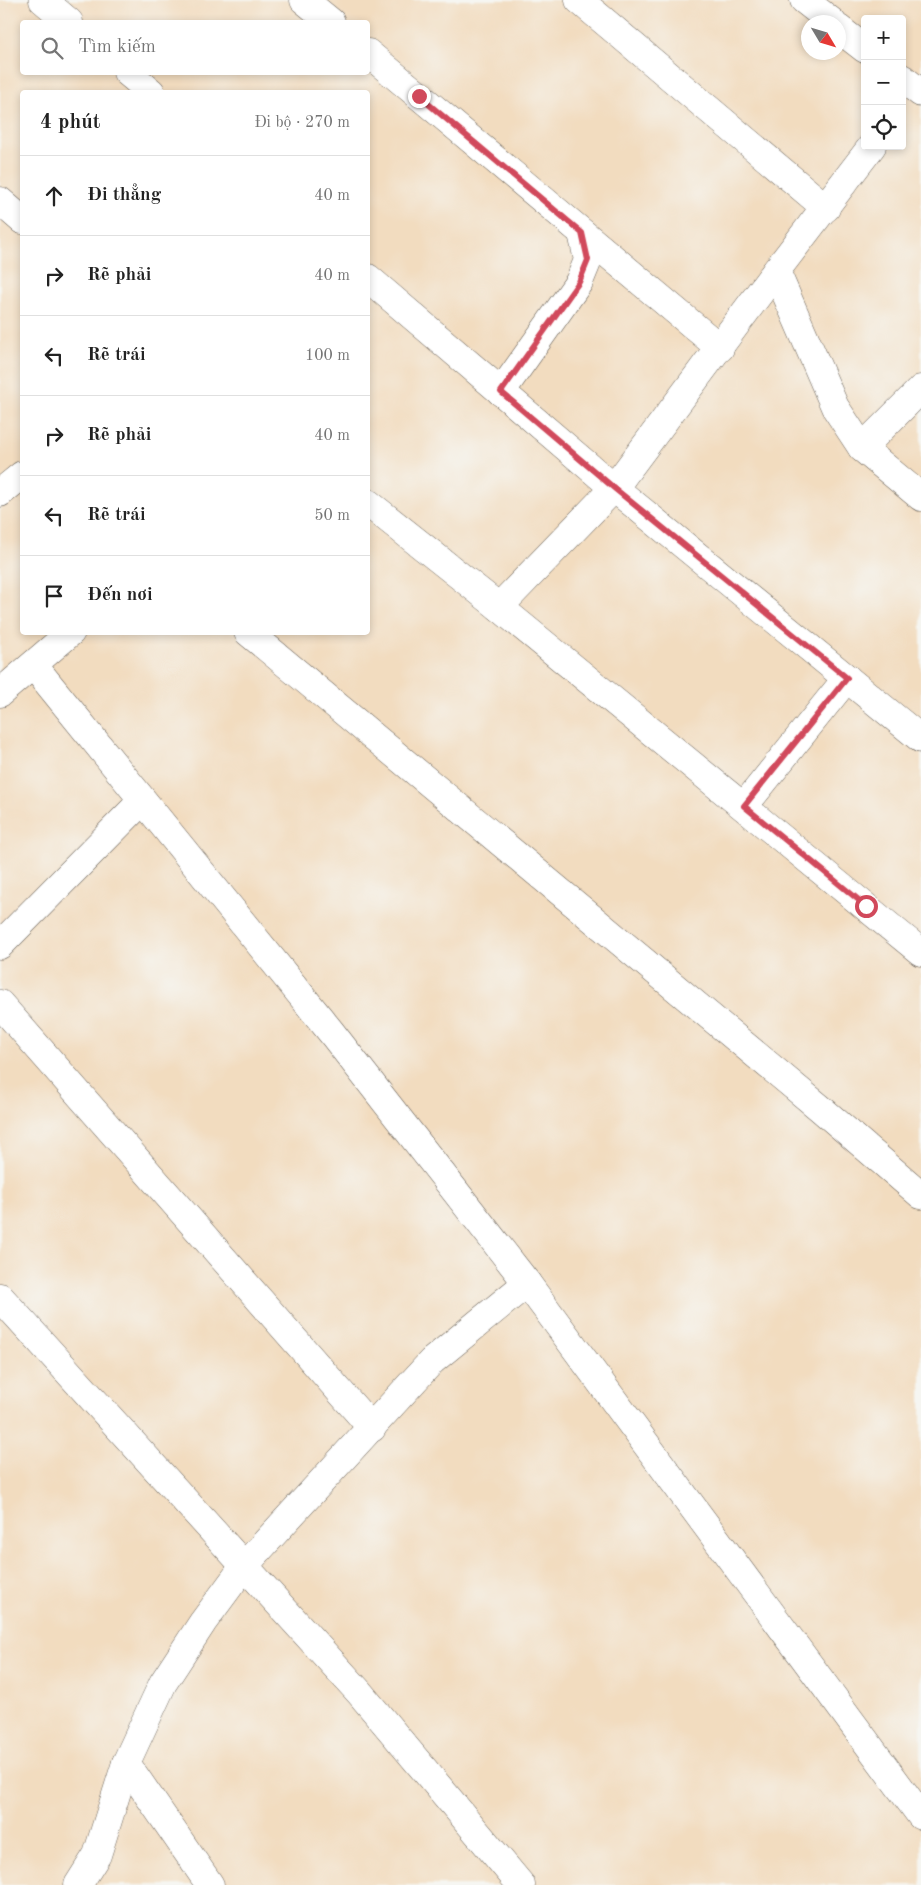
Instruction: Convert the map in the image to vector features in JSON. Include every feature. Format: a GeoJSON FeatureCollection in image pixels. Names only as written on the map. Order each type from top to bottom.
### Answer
{"type":"FeatureCollection","features":[{"type":"Feature","properties":{"kind":"street"},"geometry":{"type":"LineString","coordinates":[[43,0],[67,20]]}},
{"type":"Feature","properties":{"kind":"street"},"geometry":{"type":"LineString","coordinates":[[304,0],[329,20]]}},
{"type":"Feature","properties":{"kind":"street"},"geometry":{"type":"LineString","coordinates":[[579,0],[826,208]]}},
{"type":"Feature","properties":{"kind":"street"},"geometry":{"type":"LineString","coordinates":[[804,0],[823,15]]}},
{"type":"Feature","properties":{"kind":"street"},"geometry":{"type":"LineString","coordinates":[[846,34],[861,45]]}},
{"type":"Feature","properties":{"kind":"street"},"geometry":{"type":"LineString","coordinates":[[370,55],[720,348]]}},
{"type":"Feature","properties":{"kind":"street"},"geometry":{"type":"LineString","coordinates":[[131,75],[149,90]]}},
{"type":"Feature","properties":{"kind":"street"},"geometry":{"type":"LineString","coordinates":[[499,607],[614,488],[869,150]]}},
{"type":"Feature","properties":{"kind":"street"},"geometry":{"type":"LineString","coordinates":[[0,202],[20,218]]}},
{"type":"Feature","properties":{"kind":"street"},"geometry":{"type":"LineString","coordinates":[[501,392],[579,282],[588,260],[582,233]]}},
{"type":"Feature","properties":{"kind":"street"},"geometry":{"type":"LineString","coordinates":[[776,271],[835,407],[862,448],[921,497]]}},
{"type":"Feature","properties":{"kind":"street"},"geometry":{"type":"LineString","coordinates":[[370,280],[614,488],[921,739]]}},
{"type":"Feature","properties":{"kind":"street"},"geometry":{"type":"LineString","coordinates":[[862,448],[921,389]]}},
{"type":"Feature","properties":{"kind":"street"},"geometry":{"type":"LineString","coordinates":[[0,493],[20,477]]}},
{"type":"Feature","properties":{"kind":"street"},"geometry":{"type":"LineString","coordinates":[[370,505],[499,607],[921,952]]}},
{"type":"Feature","properties":{"kind":"street"},"geometry":{"type":"LineString","coordinates":[[0,693],[34,666],[68,635]]}},
{"type":"Feature","properties":{"kind":"street"},"geometry":{"type":"LineString","coordinates":[[252,635],[820,1108],[921,1195]]}},
{"type":"Feature","properties":{"kind":"street"},"geometry":{"type":"LineString","coordinates":[[34,666],[331,1032],[527,1283],[921,1816]]}},
{"type":"Feature","properties":{"kind":"street"},"geometry":{"type":"LineString","coordinates":[[744,806],[847,678]]}},
{"type":"Feature","properties":{"kind":"street"},"geometry":{"type":"LineString","coordinates":[[0,945],[142,801]]}},
{"type":"Feature","properties":{"kind":"street"},"geometry":{"type":"LineString","coordinates":[[0,1004],[372,1428]]}},
{"type":"Feature","properties":{"kind":"street"},"geometry":{"type":"LineString","coordinates":[[78,1885],[97,1856],[126,1763],[163,1683],[203,1622],[245,1566],[432,1361],[527,1283]]}},
{"type":"Feature","properties":{"kind":"street"},"geometry":{"type":"LineString","coordinates":[[0,1297],[359,1692],[521,1885]]}},
{"type":"Feature","properties":{"kind":"street"},"geometry":{"type":"LineString","coordinates":[[126,1763],[210,1885]]}},
{"type":"Feature","properties":{"kind":"route"},"geometry":{"type":"LineString","coordinates":[[419,96],[582,233],[588,260],[579,282],[501,392],[614,488],[847,678],[744,806],[866,906]]}}]}
